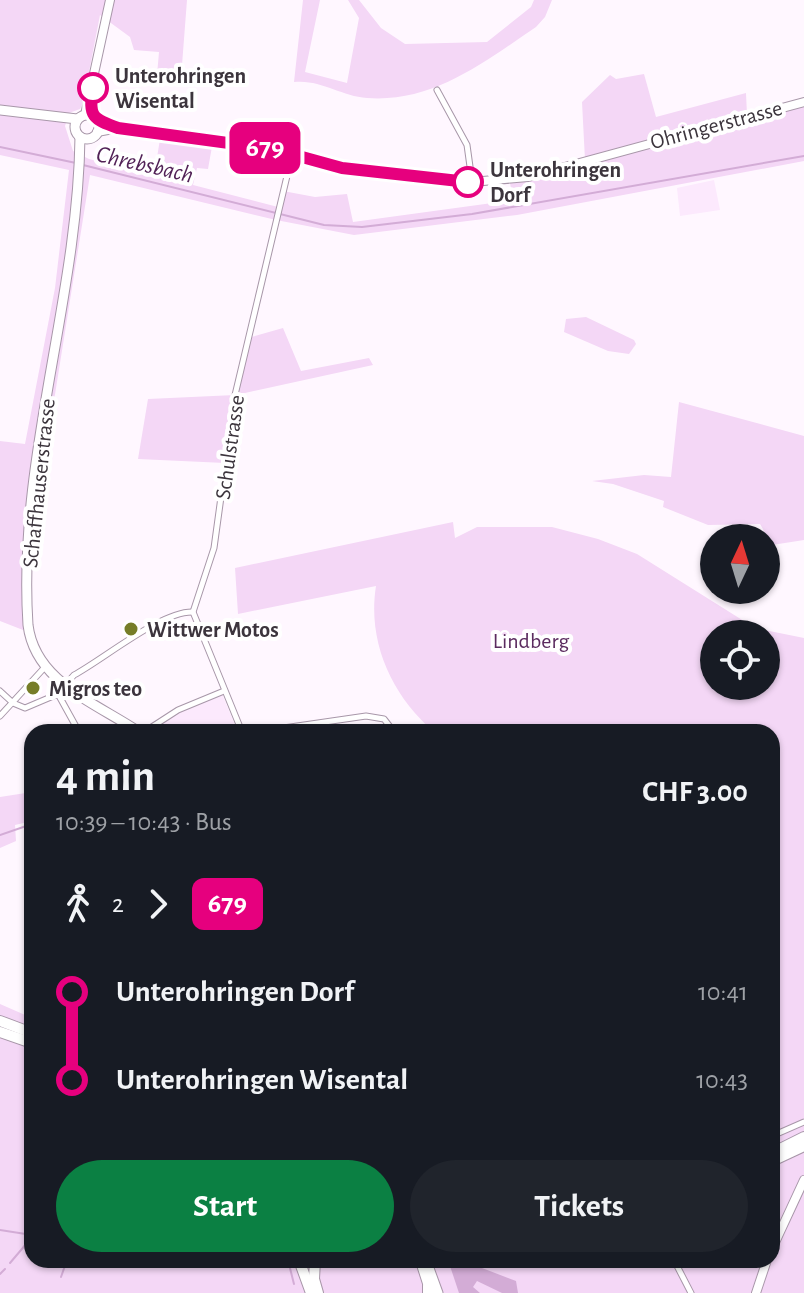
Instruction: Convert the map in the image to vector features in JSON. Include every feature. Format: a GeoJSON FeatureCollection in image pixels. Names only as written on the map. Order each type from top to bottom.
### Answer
{"type":"FeatureCollection","features":[{"type":"Feature","properties":{"kind":"highway"},"geometry":{"type":"LineString","coordinates":[[0,1021],[24,1030]]}},
{"type":"Feature","properties":{"kind":"highway"},"geometry":{"type":"LineString","coordinates":[[0,1032],[24,1040]]}},
{"type":"Feature","properties":{"kind":"highway"},"geometry":{"type":"LineString","coordinates":[[780,1149],[804,1137]]}},
{"type":"Feature","properties":{"kind":"highway"},"geometry":{"type":"LineString","coordinates":[[780,1157],[804,1146]]}},
{"type":"Feature","properties":{"kind":"highway"},"geometry":{"type":"LineString","coordinates":[[302,1268],[311,1293]]}},
{"type":"Feature","properties":{"kind":"highway"},"geometry":{"type":"LineString","coordinates":[[315,1268],[318,1293]]}},
{"type":"Feature","properties":{"kind":"main road","name":"Schaffhauserstrasse"},"geometry":{"type":"LineString","coordinates":[[110,0],[77,183],[31,503],[28,625],[34,648],[45,667],[65,685],[128,724]]}},
{"type":"Feature","properties":{"kind":"main road","name":"Ohringerstrasse"},"geometry":{"type":"LineString","coordinates":[[87,126],[292,154],[336,167],[495,182],[804,102]]}},
{"type":"Feature","properties":{"kind":"main road"},"geometry":{"type":"LineString","coordinates":[[0,110],[87,126]]}},
{"type":"Feature","properties":{"kind":"main road"},"geometry":{"type":"LineString","coordinates":[[780,1232],[804,1180]]}},
{"type":"Feature","properties":{"kind":"main road"},"geometry":{"type":"LineString","coordinates":[[423,1268],[431,1291]]}},
{"type":"Feature","properties":{"kind":"main road"},"geometry":{"type":"LineString","coordinates":[[427,1268],[431,1291]]}},
{"type":"Feature","properties":{"kind":"main road"},"geometry":{"type":"LineString","coordinates":[[756,1293],[765,1268]]}},
{"type":"Feature","properties":{"kind":"street"},"geometry":{"type":"LineString","coordinates":[[437,90],[471,154],[472,182]]}},
{"type":"Feature","properties":{"kind":"street","name":"Schulstrasse"},"geometry":{"type":"LineString","coordinates":[[193,612],[214,548],[235,395],[292,154]]}},
{"type":"Feature","properties":{"kind":"street"},"geometry":{"type":"LineString","coordinates":[[65,685],[74,675],[157,624],[184,611],[193,612],[238,724]]}},
{"type":"Feature","properties":{"kind":"street"},"geometry":{"type":"LineString","coordinates":[[0,716],[45,667]]}},
{"type":"Feature","properties":{"kind":"street"},"geometry":{"type":"LineString","coordinates":[[0,691],[13,703],[29,708],[58,694],[75,724]]}},
{"type":"Feature","properties":{"kind":"street"},"geometry":{"type":"LineString","coordinates":[[154,724],[178,710],[224,691]]}},
{"type":"Feature","properties":{"kind":"street"},"geometry":{"type":"LineString","coordinates":[[301,724],[377,716],[386,724]]}},
{"type":"Feature","properties":{"kind":"street"},"geometry":{"type":"LineString","coordinates":[[780,1132],[804,1122]]}},
{"type":"Feature","properties":{"kind":"street"},"geometry":{"type":"LineString","coordinates":[[678,1268],[691,1293]]}},
{"type":"Feature","properties":{"kind":"shaded area"},"geometry":{"type":"Polygon","coordinates":[[[714,180],[720,210],[680,216],[677,188],[714,180]]]}},
{"type":"Feature","properties":{"kind":"shaded area"},"geometry":{"type":"Polygon","coordinates":[[[222,694],[235,724],[160,724],[175,712],[222,694]]]}},
{"type":"Feature","properties":{"kind":"shaded area"},"geometry":{"type":"Polygon","coordinates":[[[451,1268],[482,1268],[516,1281],[518,1293],[502,1293],[477,1281],[473,1287],[480,1293],[459,1293],[451,1268]]]}},
{"type":"Feature","properties":{"kind":"green space"},"geometry":{"type":"Polygon","coordinates":[[[0,0],[187,0],[181,78],[157,75],[159,52],[134,50],[130,37],[100,15],[83,103],[80,109],[69,113],[65,126],[73,151],[89,159],[154,176],[161,133],[213,141],[208,169],[197,168],[193,185],[278,207],[283,191],[315,197],[347,194],[353,222],[507,201],[513,199],[510,183],[705,134],[716,127],[804,102],[804,161],[517,215],[354,235],[276,220],[90,175],[53,407],[44,408],[36,464],[28,614],[23,630],[0,621],[0,441],[25,444],[55,288],[69,170],[0,155],[0,0]]]}},
{"type":"Feature","properties":{"kind":"green space"},"geometry":{"type":"Polygon","coordinates":[[[303,0],[320,0],[305,72],[347,83],[359,18],[348,0],[359,0],[381,28],[405,44],[487,42],[531,7],[534,0],[552,0],[545,17],[536,27],[457,78],[414,94],[367,98],[313,83],[294,82],[303,0]]]}},
{"type":"Feature","properties":{"kind":"green space"},"geometry":{"type":"Polygon","coordinates":[[[644,74],[656,117],[746,93],[747,115],[585,160],[582,102],[610,75],[616,79],[644,74]]]}},
{"type":"Feature","properties":{"kind":"green space"},"geometry":{"type":"Polygon","coordinates":[[[586,317],[634,340],[636,344],[629,354],[608,351],[564,332],[566,319],[586,317]]]}},
{"type":"Feature","properties":{"kind":"green space"},"geometry":{"type":"Polygon","coordinates":[[[283,328],[301,371],[369,358],[373,365],[236,395],[225,463],[138,459],[148,399],[235,395],[248,338],[283,328]]]}},
{"type":"Feature","properties":{"kind":"green space"},"geometry":{"type":"Polygon","coordinates":[[[679,402],[804,436],[804,540],[780,544],[780,524],[706,524],[663,507],[664,501],[613,484],[592,481],[644,475],[671,477],[679,402]]]}},
{"type":"Feature","properties":{"kind":"green space","name":"Lindberg"},"geometry":{"type":"Polygon","coordinates":[[[453,522],[455,538],[477,527],[552,527],[598,539],[637,554],[700,594],[700,604],[717,604],[742,620],[700,620],[700,700],[780,700],[780,633],[804,638],[804,1293],[0,1293],[0,1004],[24,1014],[24,1268],[780,1268],[780,724],[425,724],[395,685],[379,647],[374,607],[376,586],[238,614],[235,568],[453,522]]]}},
{"type":"Feature","properties":{"kind":"green space"},"geometry":{"type":"Polygon","coordinates":[[[24,793],[24,823],[15,825],[16,841],[0,848],[0,797],[24,793]]]}},
{"type":"Feature","properties":{"kind":"waterway","name":"Chrebsbach"},"geometry":{"type":"LineString","coordinates":[[0,147],[76,163]]}},
{"type":"Feature","properties":{"kind":"waterway","name":"Chrebsbach"},"geometry":{"type":"LineString","coordinates":[[83,165],[324,225],[362,227],[472,214],[804,156]]}},
{"type":"Feature","properties":{"kind":"waterway"},"geometry":{"type":"LineString","coordinates":[[0,835],[24,827]]}},
{"type":"Feature","properties":{"kind":"waterway"},"geometry":{"type":"LineString","coordinates":[[0,1230],[24,1234]]}},
{"type":"Feature","properties":{"kind":"waterway"},"geometry":{"type":"LineString","coordinates":[[10,1263],[24,1246]]}},
{"type":"Feature","properties":{"kind":"waterway"},"geometry":{"type":"LineString","coordinates":[[61,1277],[64,1268]]}},
{"type":"Feature","properties":{"kind":"waterway"},"geometry":{"type":"LineString","coordinates":[[290,1268],[294,1284]]}},
{"type":"Feature","properties":{"kind":"waterway"},"geometry":{"type":"LineString","coordinates":[[0,1274],[5,1269]]}},
{"type":"Feature","properties":{"kind":"bus line","name":"679"},"geometry":{"type":"LineString","coordinates":[[93,88],[91,100],[94,117],[98,122],[118,128],[273,149],[342,168],[468,182]]}},
{"type":"Feature","properties":{"kind":"place","name":"Unterohringen Wisental"},"geometry":{"type":"Point","coordinates":[93,88]}},
{"type":"Feature","properties":{"kind":"place","name":"Unterohringen Dorf"},"geometry":{"type":"Point","coordinates":[468,182]}},
{"type":"Feature","properties":{"kind":"place","name":"Wittwer Motos"},"geometry":{"type":"Point","coordinates":[131,629]}},
{"type":"Feature","properties":{"kind":"place","name":"Migros teo"},"geometry":{"type":"Point","coordinates":[33,688]}}]}
